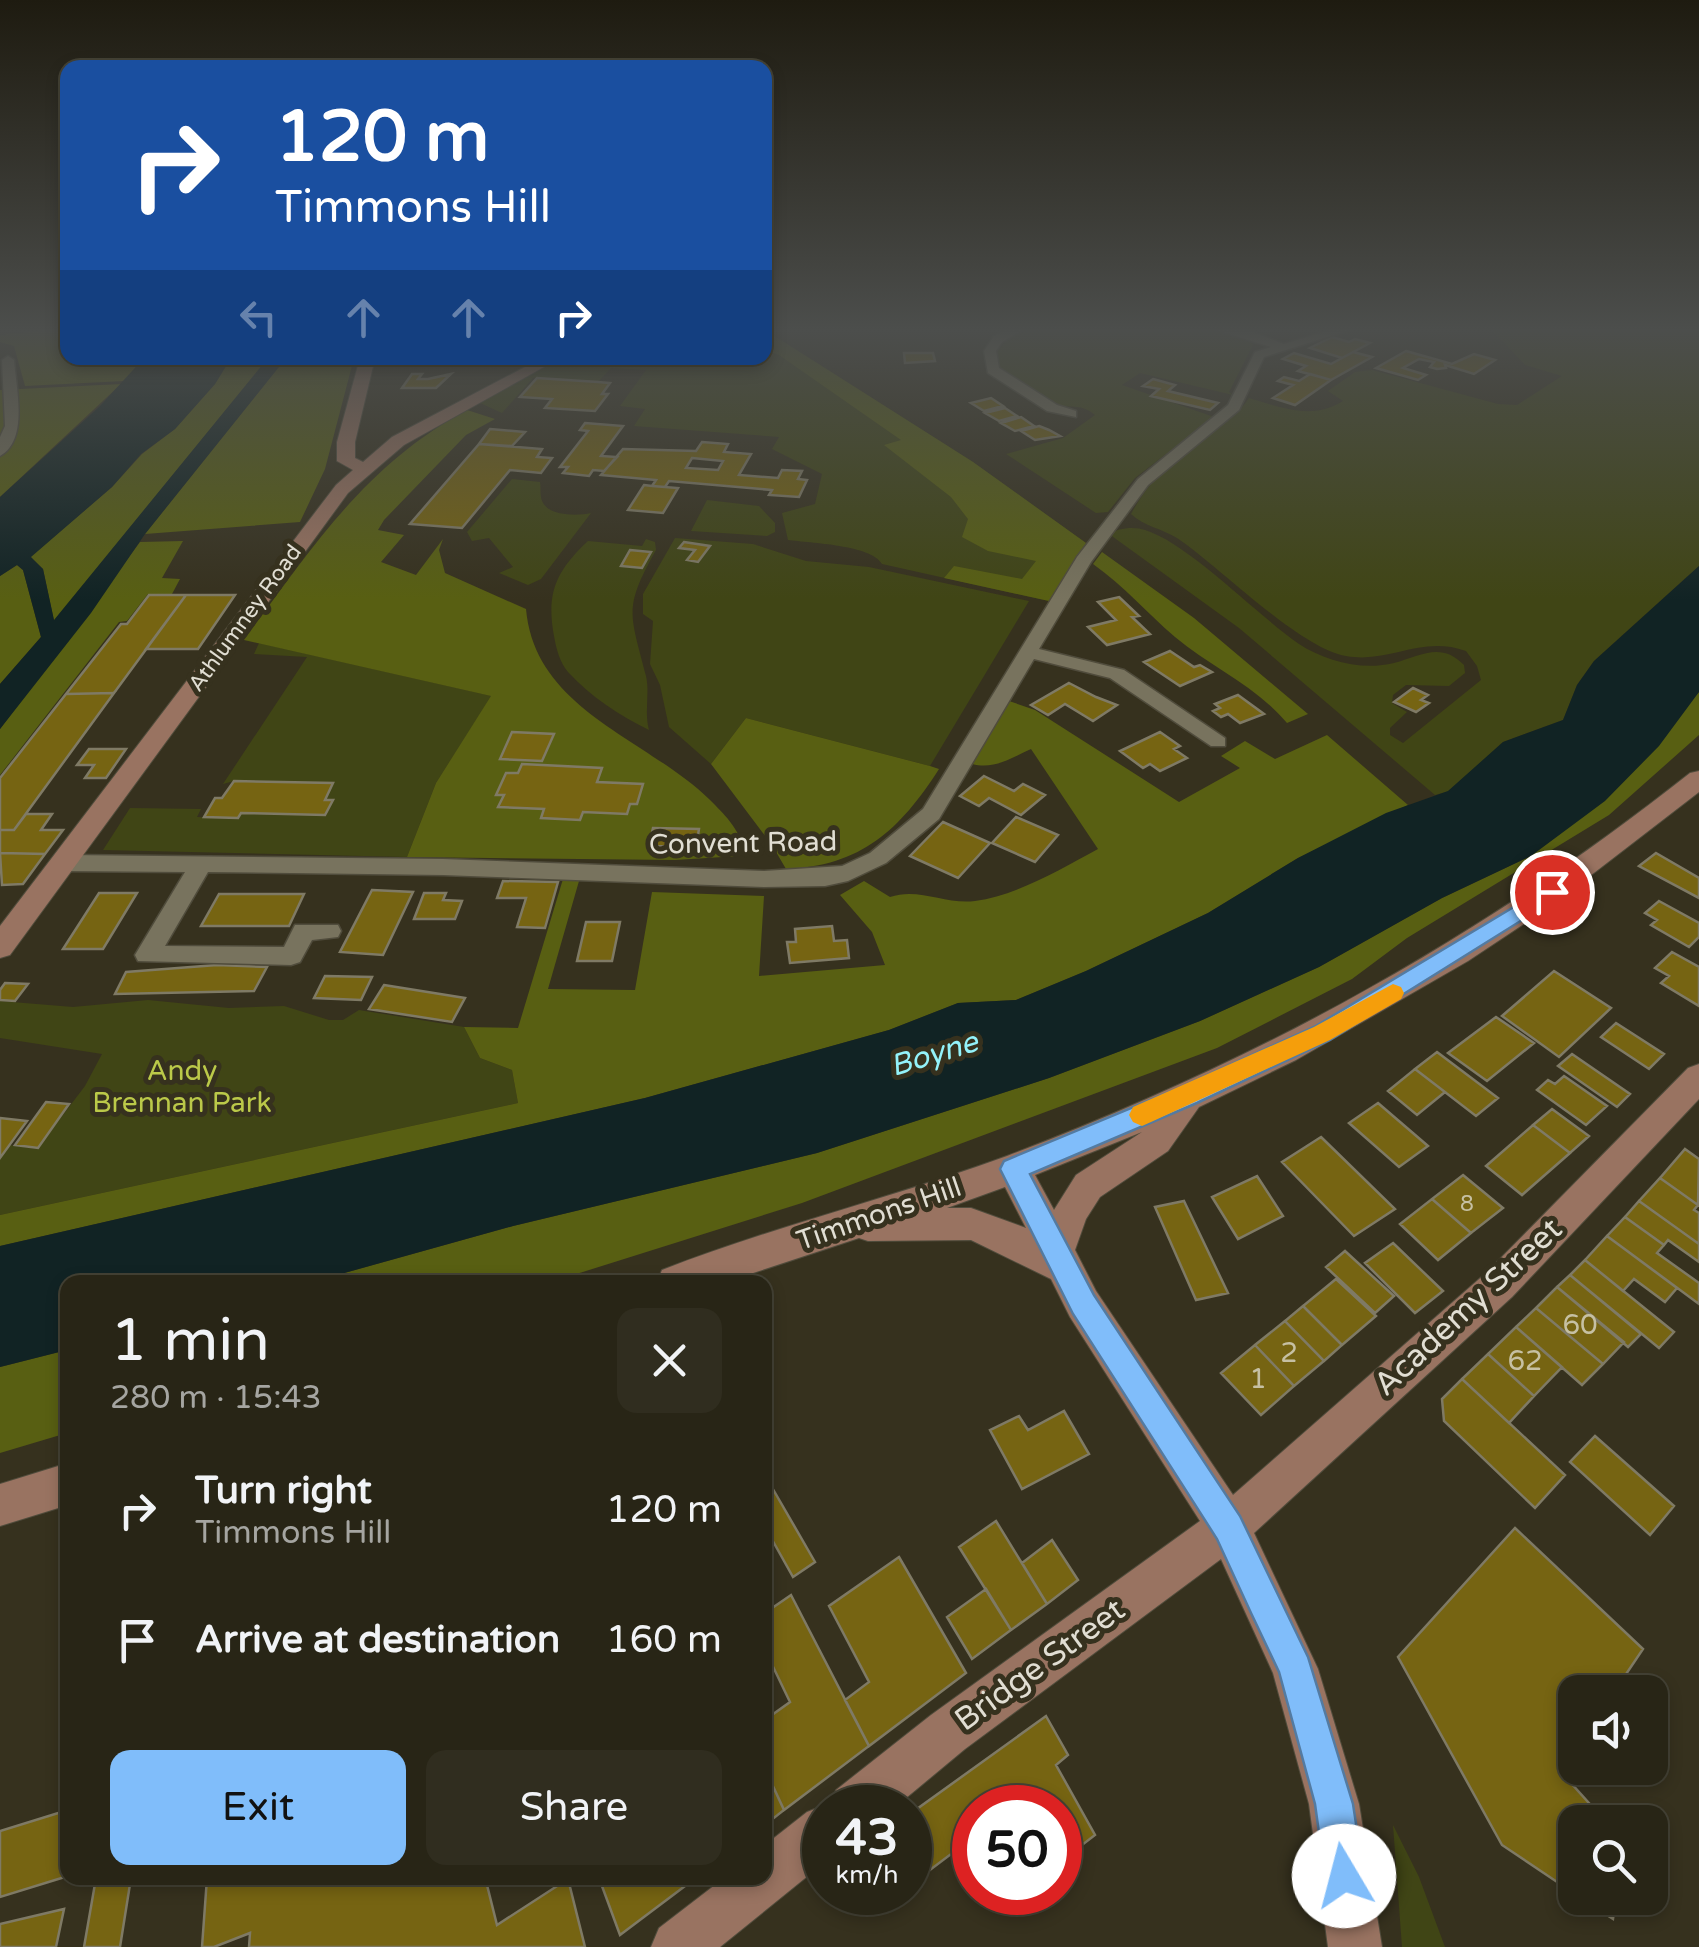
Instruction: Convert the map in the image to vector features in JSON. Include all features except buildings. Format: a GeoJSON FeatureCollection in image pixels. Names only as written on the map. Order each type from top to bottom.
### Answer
{"type":"FeatureCollection","features":[{"type":"Feature","properties":{"kind":"main road"},"geometry":{"type":"LineString","coordinates":[[352,418],[346,461],[364,468]]}},
{"type":"Feature","properties":{"kind":"main road","name":"Athlumney Road"},"geometry":{"type":"LineString","coordinates":[[0,947],[317,520],[364,468],[441,418]]}},
{"type":"Feature","properties":{"kind":"main road","name":"Timmons Hill"},"geometry":{"type":"LineString","coordinates":[[696,1275],[1014,1169],[1188,1096],[1322,1033],[1616,850],[1699,779]]}},
{"type":"Feature","properties":{"kind":"main road","name":"Academy Street"},"geometry":{"type":"LineString","coordinates":[[1228,1527],[1498,1285],[1699,1077]]}},
{"type":"Feature","properties":{"kind":"main road"},"geometry":{"type":"LineString","coordinates":[[1060,1259],[1071,1211],[1088,1186],[1156,1142],[1188,1096]]}},
{"type":"Feature","properties":{"kind":"main road"},"geometry":{"type":"LineString","coordinates":[[1014,1169],[1084,1304],[1228,1527],[1296,1670],[1334,1804],[1355,1947]]}},
{"type":"Feature","properties":{"kind":"main road"},"geometry":{"type":"LineString","coordinates":[[848,1224],[971,1224],[1060,1259]]}},
{"type":"Feature","properties":{"kind":"main road"},"geometry":{"type":"LineString","coordinates":[[0,1505],[60,1486]]}},
{"type":"Feature","properties":{"kind":"main road","name":"Bridge Street"},"geometry":{"type":"LineString","coordinates":[[882,1785],[948,1732],[1228,1527]]}},
{"type":"Feature","properties":{"kind":"main road"},"geometry":{"type":"LineString","coordinates":[[772,1872],[802,1848]]}},
{"type":"Feature","properties":{"kind":"main road"},"geometry":{"type":"LineString","coordinates":[[678,1947],[756,1885]]}},
{"type":"Feature","properties":{"kind":"street"},"geometry":{"type":"LineString","coordinates":[[0,452],[12,426],[12,418]]}},
{"type":"Feature","properties":{"kind":"street","name":"Convent Road"},"geometry":{"type":"LineString","coordinates":[[65,863],[443,867],[764,879],[848,874],[878,858],[932,814],[1084,560],[1142,482],[1221,418]]}},
{"type":"Feature","properties":{"kind":"street"},"geometry":{"type":"LineString","coordinates":[[1030,652],[1117,674],[1218,742]]}},
{"type":"Feature","properties":{"kind":"street"},"geometry":{"type":"LineString","coordinates":[[201,864],[147,955],[291,956],[304,931],[330,931]]}},
{"type":"Feature","properties":{"kind":"green space"},"geometry":{"type":"Polygon","coordinates":[[[0,418],[85,418],[0,497],[0,418]]]}},
{"type":"Feature","properties":{"kind":"green space"},"geometry":{"type":"Polygon","coordinates":[[[185,418],[219,418],[54,621],[43,569],[30,557],[112,487],[142,454],[185,418]]]}},
{"type":"Feature","properties":{"kind":"green space"},"geometry":{"type":"Polygon","coordinates":[[[238,418],[338,418],[325,469],[300,522],[145,534],[238,418]]]}},
{"type":"Feature","properties":{"kind":"green space"},"geometry":{"type":"Polygon","coordinates":[[[454,418],[495,419],[466,435],[384,520],[378,530],[404,535],[381,562],[416,575],[443,539],[439,550],[445,573],[526,609],[534,644],[550,673],[597,719],[709,799],[739,835],[744,850],[739,856],[675,860],[407,857],[436,783],[491,696],[244,640],[342,512],[399,456],[454,418]]]}},
{"type":"Feature","properties":{"kind":"green space"},"geometry":{"type":"Polygon","coordinates":[[[639,418],[903,418],[1086,543],[1049,601],[882,564],[854,549],[788,540],[782,513],[815,504],[822,474],[772,449],[779,437],[634,426],[639,418]]]}},
{"type":"Feature","properties":{"kind":"green space"},"geometry":{"type":"Polygon","coordinates":[[[869,418],[903,418],[1086,543],[1049,601],[944,578],[954,566],[1022,579],[1036,561],[988,551],[962,537],[968,519],[951,497],[884,445],[901,440],[869,418]]]}},
{"type":"Feature","properties":{"kind":"green space"},"geometry":{"type":"Polygon","coordinates":[[[1091,418],[1213,418],[1135,478],[1108,512],[1096,513],[1006,454],[1063,438],[1091,418]]]}},
{"type":"Feature","properties":{"kind":"green space"},"geometry":{"type":"Polygon","coordinates":[[[1230,418],[1699,418],[1699,566],[1594,661],[1577,685],[1563,720],[1503,742],[1450,791],[1435,795],[1239,628],[1109,534],[1136,528],[1162,537],[1202,564],[1299,644],[1332,660],[1369,666],[1430,652],[1455,658],[1464,665],[1465,673],[1449,686],[1406,685],[1393,695],[1392,703],[1407,712],[1390,728],[1390,735],[1403,743],[1481,680],[1466,651],[1449,647],[1362,657],[1327,650],[1283,623],[1177,538],[1131,514],[1162,472],[1230,418]]]}},
{"type":"Feature","properties":{"kind":"green space"},"geometry":{"type":"Polygon","coordinates":[[[512,479],[540,482],[543,504],[554,512],[591,513],[541,579],[528,585],[499,573],[513,567],[489,538],[472,541],[467,532],[512,479]]]}},
{"type":"Feature","properties":{"kind":"green space"},"geometry":{"type":"Polygon","coordinates":[[[707,500],[759,506],[775,523],[775,532],[767,536],[691,531],[707,500]]]}},
{"type":"Feature","properties":{"kind":"green space"},"geometry":{"type":"Polygon","coordinates":[[[675,538],[753,544],[806,561],[869,567],[1029,601],[930,766],[746,718],[711,764],[669,727],[660,685],[650,664],[653,621],[643,614],[643,594],[675,538]]]}},
{"type":"Feature","properties":{"kind":"green space"},"geometry":{"type":"Polygon","coordinates":[[[646,539],[655,542],[656,550],[638,586],[633,624],[647,682],[649,730],[606,705],[568,672],[556,645],[551,607],[561,573],[588,541],[642,546],[646,539]]]}},
{"type":"Feature","properties":{"kind":"green space"},"geometry":{"type":"Polygon","coordinates":[[[183,541],[162,578],[180,579],[172,594],[148,594],[127,621],[119,622],[0,775],[0,729],[140,542],[183,541]]]}},
{"type":"Feature","properties":{"kind":"green space"},"geometry":{"type":"Polygon","coordinates":[[[1102,552],[1194,618],[1308,714],[1287,723],[1247,687],[1175,637],[1093,564],[1102,552]]]}},
{"type":"Feature","properties":{"kind":"green space"},"geometry":{"type":"Polygon","coordinates":[[[17,565],[23,570],[41,637],[0,684],[0,576],[17,565]]]}},
{"type":"Feature","properties":{"kind":"green space"},"geometry":{"type":"Polygon","coordinates":[[[259,643],[492,696],[436,783],[407,857],[103,850],[130,808],[201,809],[197,817],[238,818],[241,813],[325,815],[332,801],[325,800],[332,783],[223,784],[307,657],[254,654],[259,643]]]}},
{"type":"Feature","properties":{"kind":"green space"},"geometry":{"type":"Polygon","coordinates":[[[1699,692],[1699,735],[1609,815],[1407,938],[1352,979],[1217,1048],[802,1203],[573,1275],[337,1275],[513,1226],[817,1153],[1049,1078],[1200,1021],[1319,967],[1442,898],[1531,856],[1699,692]]]}},
{"type":"Feature","properties":{"kind":"green space"},"geometry":{"type":"Polygon","coordinates":[[[1009,701],[1035,710],[1179,802],[1240,768],[1221,756],[1245,741],[1275,759],[1327,735],[1408,805],[1298,858],[1208,913],[1016,1000],[958,1003],[889,1030],[645,1098],[0,1246],[0,1215],[518,1103],[512,1070],[480,1058],[464,1027],[518,1028],[563,879],[579,881],[548,989],[635,990],[652,892],[764,896],[759,976],[885,965],[872,932],[840,895],[864,881],[890,897],[911,894],[975,901],[1023,887],[1098,849],[1031,749],[995,764],[972,764],[1009,701]]]}},
{"type":"Feature","properties":{"kind":"green space"},"geometry":{"type":"Polygon","coordinates":[[[746,718],[939,769],[909,810],[876,841],[836,861],[786,869],[711,764],[746,718]]]}},
{"type":"Feature","properties":{"kind":"green space","name":"Andy Brennan Park"},"geometry":{"type":"Polygon","coordinates":[[[148,1000],[229,1008],[284,1006],[329,1020],[343,1020],[359,1010],[464,1027],[480,1058],[512,1070],[518,1103],[0,1215],[0,1158],[9,1145],[37,1149],[85,1086],[102,1054],[0,1038],[0,1001],[73,1007],[148,1000]]]}},
{"type":"Feature","properties":{"kind":"green space"},"geometry":{"type":"Polygon","coordinates":[[[60,1352],[60,1435],[0,1453],[0,1367],[60,1352]]]}},
{"type":"Feature","properties":{"kind":"green space"},"geometry":{"type":"Polygon","coordinates":[[[1393,1825],[1419,1877],[1445,1947],[1402,1947],[1393,1825]]]}},
{"type":"Feature","properties":{"kind":"water"},"geometry":{"type":"Polygon","coordinates":[[[87,418],[185,418],[31,557],[43,569],[54,620],[219,418],[238,418],[145,534],[91,613],[0,729],[0,684],[41,637],[23,570],[17,565],[0,576],[0,497],[87,418]]]}},
{"type":"Feature","properties":{"kind":"water","name":"Boyne"},"geometry":{"type":"Polygon","coordinates":[[[1699,566],[1699,692],[1659,746],[1605,801],[1531,856],[1442,898],[1319,967],[1200,1021],[1049,1078],[817,1153],[513,1226],[337,1275],[60,1275],[60,1352],[0,1367],[0,1246],[645,1098],[889,1030],[958,1003],[1016,1000],[1208,913],[1298,858],[1386,813],[1448,791],[1503,742],[1563,720],[1577,685],[1594,661],[1699,566]]]}},
{"type":"Feature","properties":{"kind":"slow traffic"},"geometry":{"type":"LineString","coordinates":[[1142,1115],[1322,1033],[1393,993]]}},
{"type":"Feature","properties":{"kind":"route"},"geometry":{"type":"LineString","coordinates":[[1344,1876],[1334,1804],[1296,1670],[1264,1600],[1228,1527],[1084,1304],[1014,1169],[1188,1096],[1322,1033],[1552,892]]}}]}
